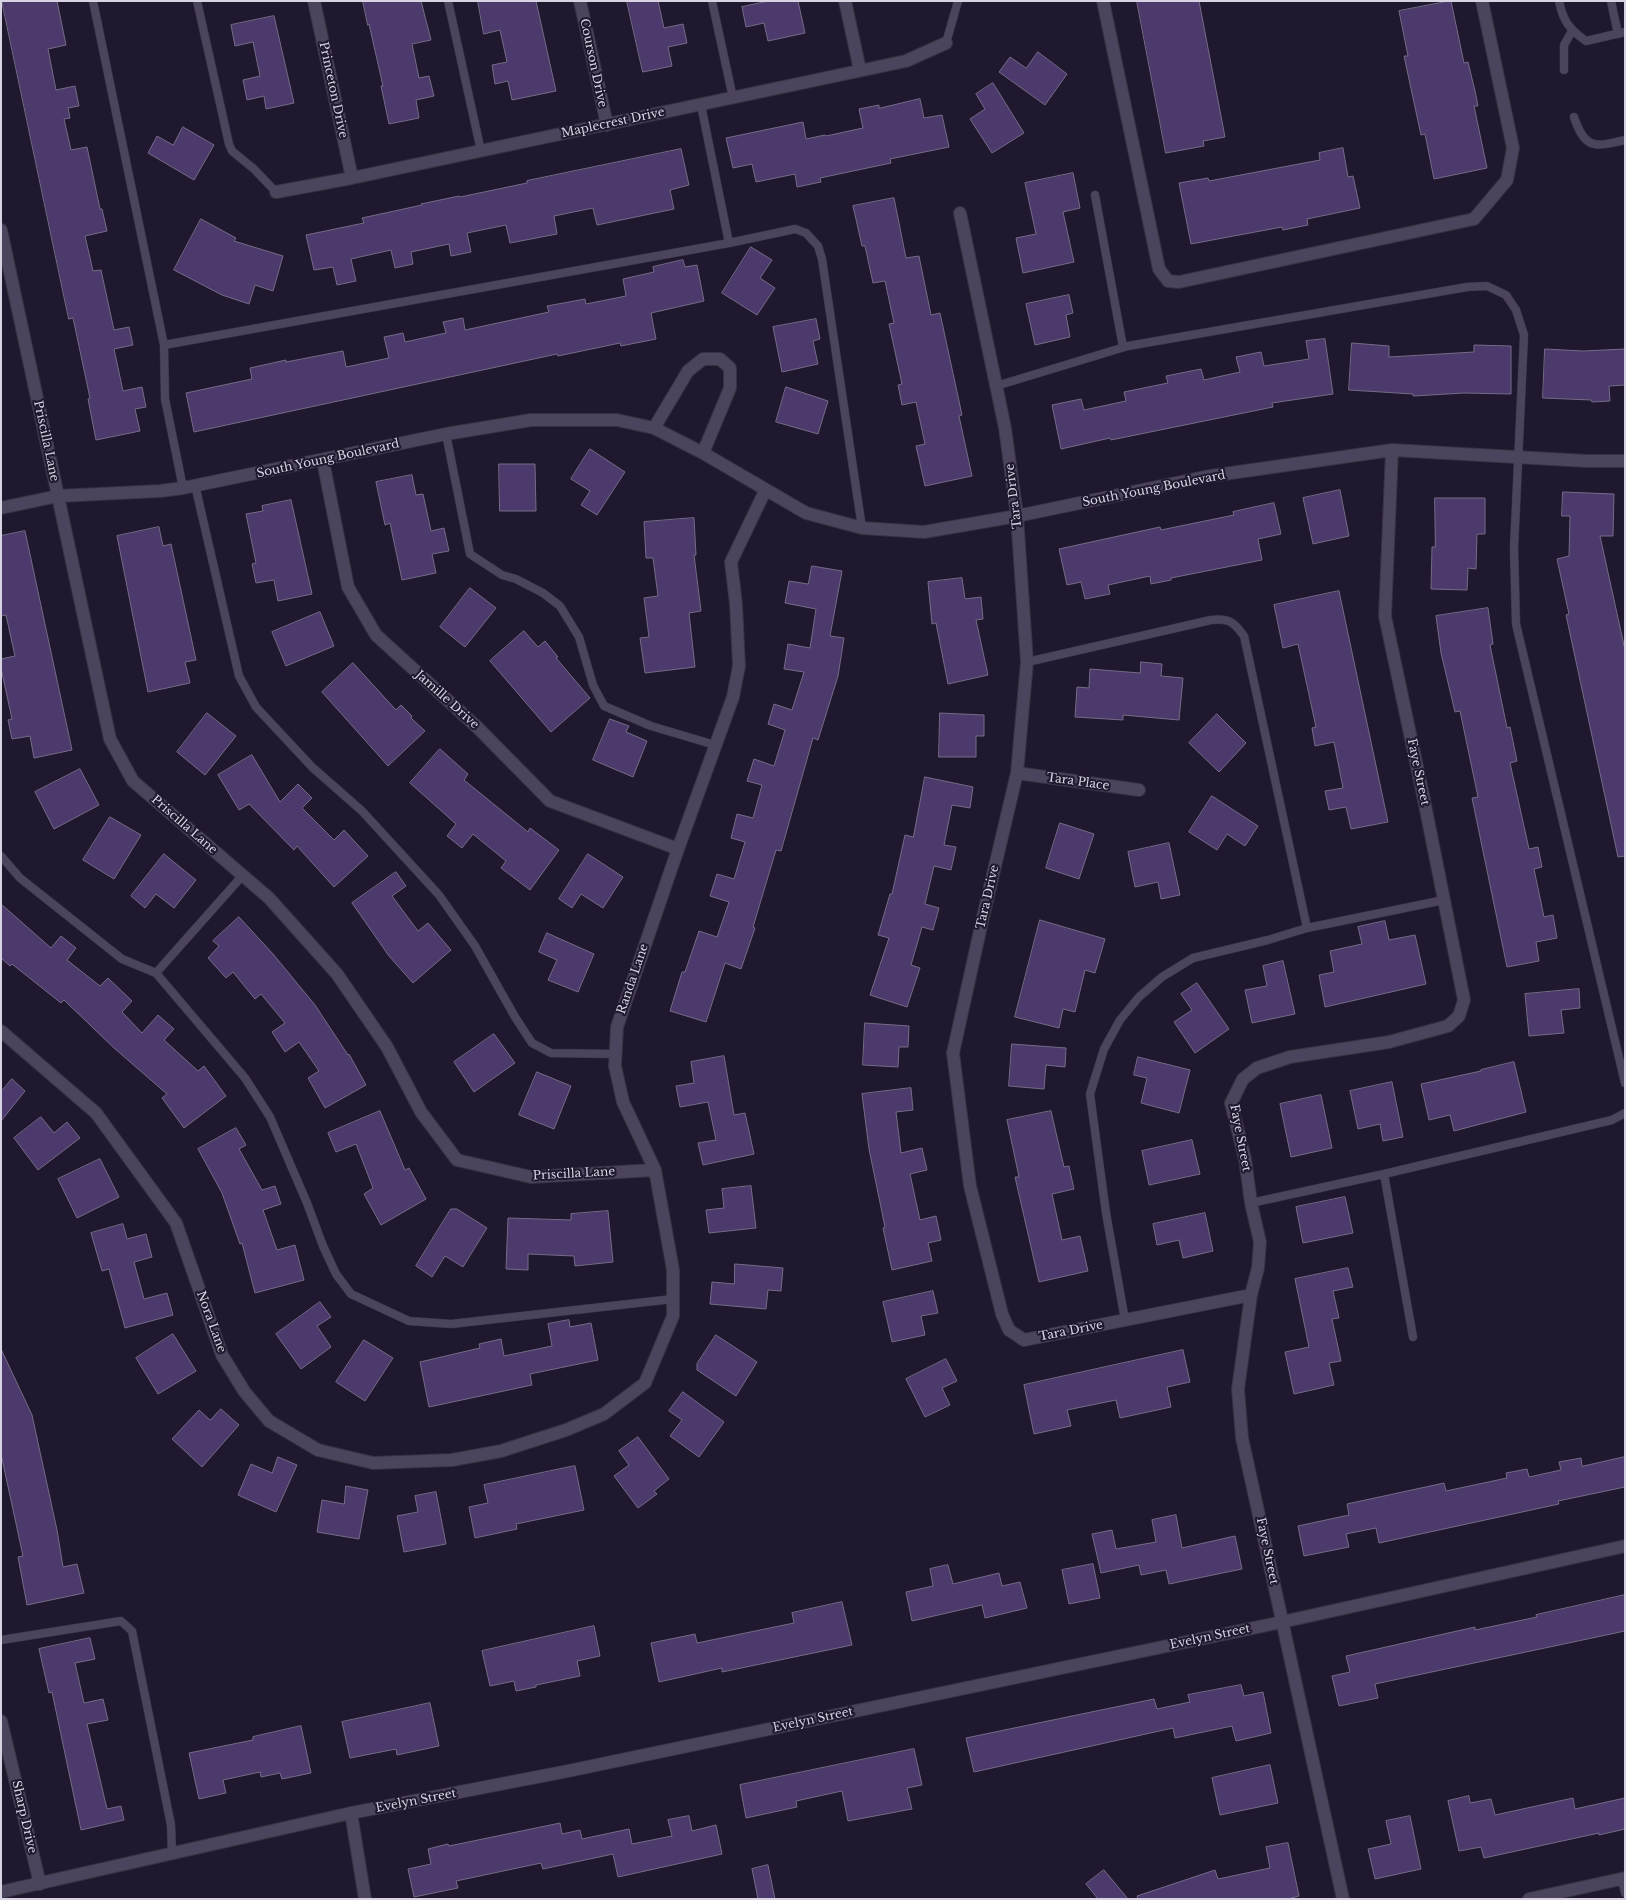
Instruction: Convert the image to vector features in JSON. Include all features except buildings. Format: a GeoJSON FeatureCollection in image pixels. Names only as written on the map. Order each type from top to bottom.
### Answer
{"type":"FeatureCollection","features":[{"type":"Feature","properties":{"kind":"street","name":"Princeton Drive"},"geometry":{"type":"LineString","coordinates":[[314,1],[352,178]]}},
{"type":"Feature","properties":{"kind":"street","name":"Courson Drive"},"geometry":{"type":"LineString","coordinates":[[580,1],[607,125]]}},
{"type":"Feature","properties":{"kind":"street"},"geometry":{"type":"LineString","coordinates":[[845,1],[860,70]]}},
{"type":"Feature","properties":{"kind":"street"},"geometry":{"type":"LineString","coordinates":[[1103,1],[1159,269],[1168,281],[1179,282],[1474,219],[1507,180],[1513,148],[1482,1]]}},
{"type":"Feature","properties":{"kind":"street","name":"Maplecrest Drive"},"geometry":{"type":"LineString","coordinates":[[276,192],[607,125],[906,61],[946,43]]}},
{"type":"Feature","properties":{"kind":"street","name":"Tara Drive"},"geometry":{"type":"LineString","coordinates":[[960,213],[1005,428],[1017,516],[1027,662],[1017,773],[953,1053],[970,1186],[1002,1314],[1009,1330],[1024,1340],[1251,1295]]}},
{"type":"Feature","properties":{"kind":"street","name":"Priscilla Lane"},"geometry":{"type":"LineString","coordinates":[[1,230],[110,739],[133,781],[270,898],[337,974],[388,1048],[421,1112],[457,1160],[531,1177],[655,1170]]}},
{"type":"Feature","properties":{"kind":"street"},"geometry":{"type":"LineString","coordinates":[[654,428],[688,371],[703,358],[720,359],[730,368],[730,388],[703,453]]}},
{"type":"Feature","properties":{"kind":"street","name":"South Young Boulevard"},"geometry":{"type":"LineString","coordinates":[[1,508],[58,496],[160,491],[189,487],[446,434],[532,420],[617,420],[654,428],[703,453],[806,514],[862,528],[924,532],[1017,516],[1210,476],[1392,450],[1588,461],[1625,461]]}},
{"type":"Feature","properties":{"kind":"street","name":"Faye Street"},"geometry":{"type":"LineString","coordinates":[[1342,1899],[1242,1438],[1238,1388],[1251,1295],[1258,1268],[1260,1242],[1251,1203],[1245,1159],[1231,1103],[1243,1079],[1257,1068],[1290,1057],[1389,1042],[1448,1026],[1459,1016],[1464,1000],[1385,616],[1392,450]]}},
{"type":"Feature","properties":{"kind":"street","name":"Jamille Drive"},"geometry":{"type":"LineString","coordinates":[[323,460],[348,586],[376,634],[477,727],[550,801],[678,849]]}},
{"type":"Feature","properties":{"kind":"street","name":"Randa Lane"},"geometry":{"type":"LineString","coordinates":[[566,1430],[604,1414],[645,1383],[673,1316],[673,1270],[655,1170],[623,1102],[615,1066],[617,1027],[733,697],[739,666],[736,604],[731,562],[765,491]]}},
{"type":"Feature","properties":{"kind":"street","name":"Tara Place"},"geometry":{"type":"LineString","coordinates":[[1017,773],[1139,790]]}},
{"type":"Feature","properties":{"kind":"street","name":"Nora Lane"},"geometry":{"type":"LineString","coordinates":[[1,1031],[96,1112],[176,1223],[222,1355],[244,1391],[269,1422],[318,1450],[373,1463],[452,1460],[501,1451],[566,1430]]}},
{"type":"Feature","properties":{"kind":"street","name":"Evelyn Street"},"geometry":{"type":"LineString","coordinates":[[1,1892],[351,1813],[578,1770],[1282,1622],[1625,1546]]}},
{"type":"Feature","properties":{"kind":"street","name":"Sharp Drive"},"geometry":{"type":"LineString","coordinates":[[1,1721],[40,1884]]}},
{"type":"Feature","properties":{"kind":"street"},"geometry":{"type":"LineString","coordinates":[[351,1813],[365,1899]]}},
{"type":"Feature","properties":{"kind":"street"},"geometry":{"type":"LineString","coordinates":[[1529,1899],[1623,1878]]}},
{"type":"Feature","properties":{"kind":"lane"},"geometry":{"type":"LineString","coordinates":[[93,1],[164,344],[165,399],[239,676],[256,707],[312,767],[362,811],[439,896],[475,946],[532,1043],[551,1053],[615,1054]]}},
{"type":"Feature","properties":{"kind":"lane"},"geometry":{"type":"LineString","coordinates":[[197,1],[229,144],[232,151],[254,169],[276,192]]}},
{"type":"Feature","properties":{"kind":"lane"},"geometry":{"type":"LineString","coordinates":[[448,1],[481,151]]}},
{"type":"Feature","properties":{"kind":"lane"},"geometry":{"type":"LineString","coordinates":[[712,1],[733,98]]}},
{"type":"Feature","properties":{"kind":"lane"},"geometry":{"type":"LineString","coordinates":[[946,43],[958,1]]}},
{"type":"Feature","properties":{"kind":"lane"},"geometry":{"type":"LineString","coordinates":[[1558,1],[1562,16],[1572,31],[1586,41],[1621,33],[1611,1]]}},
{"type":"Feature","properties":{"kind":"lane"},"geometry":{"type":"LineString","coordinates":[[1564,70],[1564,46],[1572,31]]}},
{"type":"Feature","properties":{"kind":"lane"},"geometry":{"type":"LineString","coordinates":[[701,105],[729,243]]}},
{"type":"Feature","properties":{"kind":"lane"},"geometry":{"type":"LineString","coordinates":[[1574,117],[1578,129],[1588,142],[1598,146],[1625,140]]}},
{"type":"Feature","properties":{"kind":"lane"},"geometry":{"type":"LineString","coordinates":[[1095,194],[1123,347]]}},
{"type":"Feature","properties":{"kind":"lane"},"geometry":{"type":"LineString","coordinates":[[164,344],[729,243],[795,229],[806,233],[818,246],[822,259],[862,528]]}},
{"type":"Feature","properties":{"kind":"lane"},"geometry":{"type":"LineString","coordinates":[[996,386],[1123,347],[1457,289],[1487,286],[1506,295],[1516,310],[1524,334],[1514,548],[1516,624],[1625,1083]]}},
{"type":"Feature","properties":{"kind":"lane"},"geometry":{"type":"LineString","coordinates":[[446,434],[470,554],[502,575],[516,579],[543,593],[560,606],[579,637],[594,685],[604,706],[651,726],[715,745]]}},
{"type":"Feature","properties":{"kind":"lane"},"geometry":{"type":"LineString","coordinates":[[1027,662],[1211,620],[1221,619],[1234,623],[1244,636],[1307,928]]}},
{"type":"Feature","properties":{"kind":"lane"},"geometry":{"type":"LineString","coordinates":[[1,856],[20,878],[122,959],[156,973],[245,1078],[270,1117],[307,1203],[323,1246],[336,1274],[351,1294],[409,1321],[451,1324],[673,1299]]}},
{"type":"Feature","properties":{"kind":"lane"},"geometry":{"type":"LineString","coordinates":[[156,973],[243,875]]}},
{"type":"Feature","properties":{"kind":"lane"},"geometry":{"type":"LineString","coordinates":[[1125,1320],[1106,1213],[1090,1094],[1104,1049],[1120,1020],[1139,997],[1162,977],[1193,958],[1268,940],[1307,928],[1444,900]]}},
{"type":"Feature","properties":{"kind":"lane"},"geometry":{"type":"LineString","coordinates":[[1251,1203],[1384,1174],[1612,1120],[1625,1112]]}},
{"type":"Feature","properties":{"kind":"lane"},"geometry":{"type":"LineString","coordinates":[[1384,1174],[1413,1337]]}},
{"type":"Feature","properties":{"kind":"lane"},"geometry":{"type":"LineString","coordinates":[[1,1640],[121,1621],[132,1631],[171,1824],[172,1854]]}},
{"type":"Feature","properties":{"kind":"lane"},"geometry":{"type":"LineString","coordinates":[[1623,1878],[1625,1893]]}}]}
